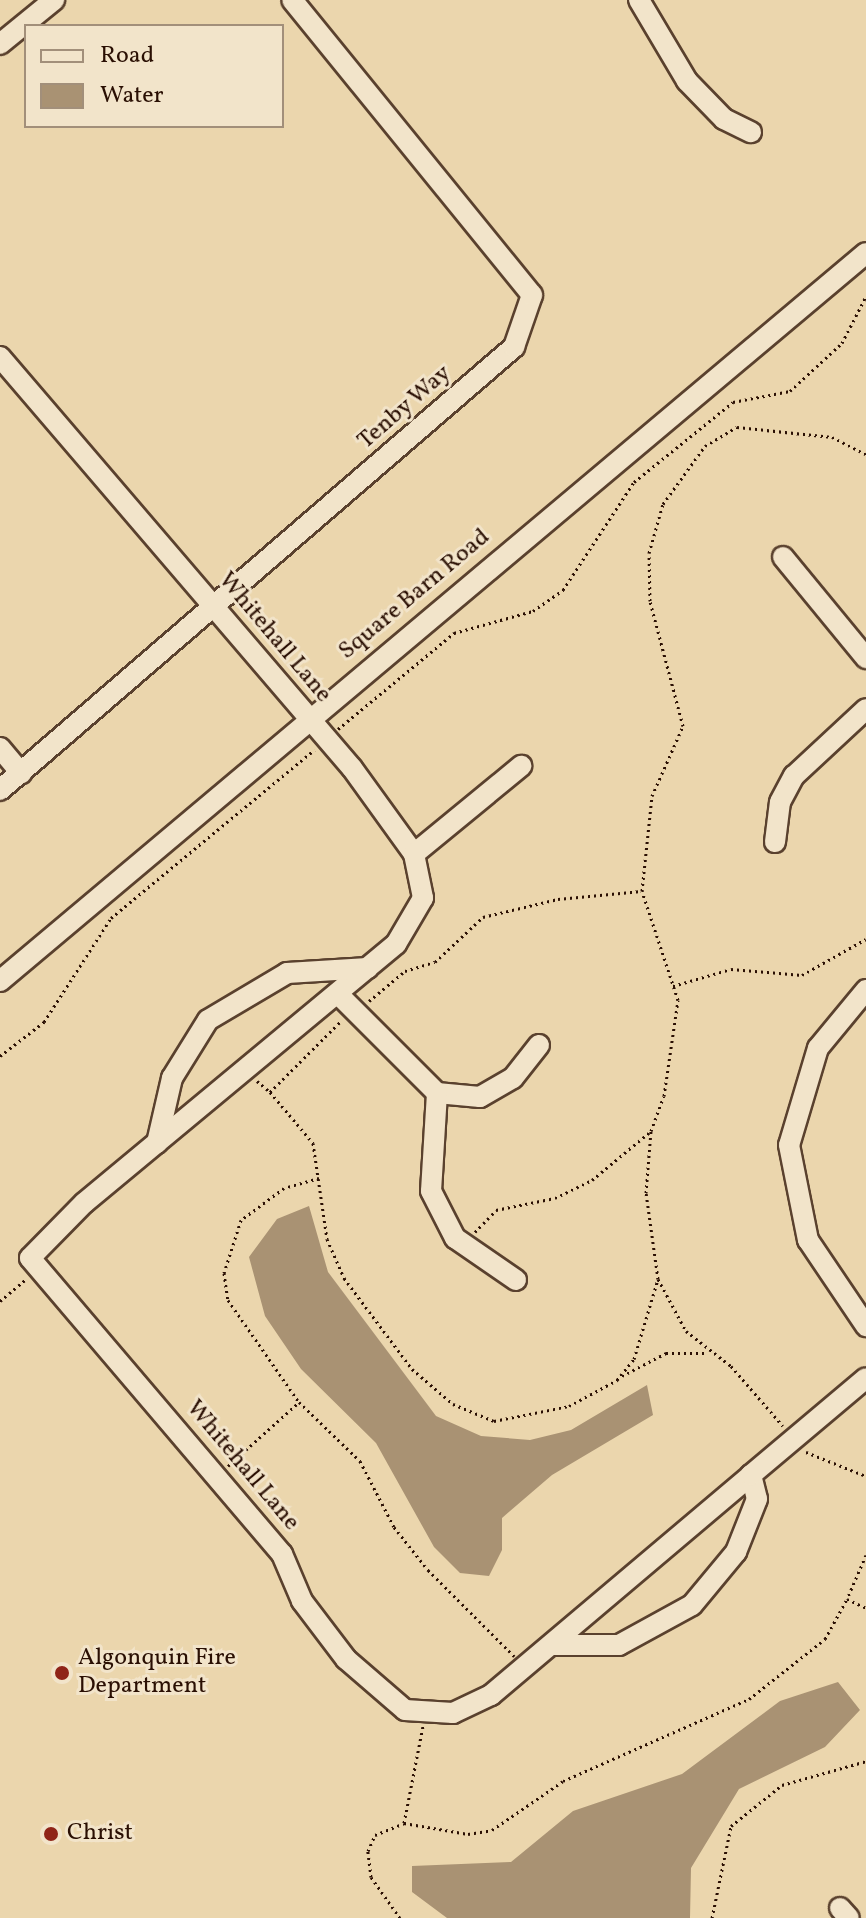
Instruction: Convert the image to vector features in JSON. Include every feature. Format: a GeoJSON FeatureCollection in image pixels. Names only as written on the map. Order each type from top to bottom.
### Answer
{"type":"FeatureCollection","features":[{"type":"Feature","properties":{"kind":"street"},"geometry":{"type":"LineString","coordinates":[[25,24],[54,0]]}},
{"type":"Feature","properties":{"kind":"street","name":"Tenby Way"},"geometry":{"type":"LineString","coordinates":[[0,790],[215,608],[514,347],[532,295],[292,0]]}},
{"type":"Feature","properties":{"kind":"street"},"geometry":{"type":"LineString","coordinates":[[639,0],[687,81],[724,119],[751,132]]}},
{"type":"Feature","properties":{"kind":"street"},"geometry":{"type":"LineString","coordinates":[[0,44],[24,24]]}},
{"type":"Feature","properties":{"kind":"street","name":"Square Barn Road"},"geometry":{"type":"LineString","coordinates":[[0,981],[308,718],[866,253]]}},
{"type":"Feature","properties":{"kind":"street","name":"Whitehall Lane"},"geometry":{"type":"LineString","coordinates":[[1,361],[327,739],[414,854],[423,898],[396,944],[157,1143],[30,1258],[282,1554],[302,1601],[346,1659],[394,1705],[425,1715]]}},
{"type":"Feature","properties":{"kind":"street"},"geometry":{"type":"LineString","coordinates":[[783,557],[866,658]]}},
{"type":"Feature","properties":{"kind":"street"},"geometry":{"type":"LineString","coordinates":[[775,842],[780,802],[794,776],[866,709]]}},
{"type":"Feature","properties":{"kind":"street"},"geometry":{"type":"LineString","coordinates":[[0,748],[21,773]]}},
{"type":"Feature","properties":{"kind":"street"},"geometry":{"type":"LineString","coordinates":[[414,854],[521,766]]}},
{"type":"Feature","properties":{"kind":"street"},"geometry":{"type":"LineString","coordinates":[[157,1143],[172,1078],[208,1020],[287,973],[368,968]]}},
{"type":"Feature","properties":{"kind":"street"},"geometry":{"type":"LineString","coordinates":[[866,990],[818,1048],[789,1145],[808,1240],[866,1326]]}},
{"type":"Feature","properties":{"kind":"street"},"geometry":{"type":"LineString","coordinates":[[338,994],[437,1093],[480,1097],[513,1078],[539,1045]]}},
{"type":"Feature","properties":{"kind":"street"},"geometry":{"type":"LineString","coordinates":[[437,1093],[431,1191],[463,1244],[516,1280]]}},
{"type":"Feature","properties":{"kind":"street"},"geometry":{"type":"LineString","coordinates":[[425,1715],[471,1706],[525,1667],[866,1378]]}},
{"type":"Feature","properties":{"kind":"street"},"geometry":{"type":"LineString","coordinates":[[553,1645],[619,1645],[692,1605],[736,1552],[757,1499],[751,1475]]}},
{"type":"Feature","properties":{"kind":"path"},"geometry":{"type":"LineString","coordinates":[[0,1056],[44,1022],[111,918],[454,633],[533,611],[563,590],[634,482],[733,402],[790,391],[842,343],[866,296]]}},
{"type":"Feature","properties":{"kind":"path"},"geometry":{"type":"LineString","coordinates":[[866,454],[832,437],[737,427],[705,446],[663,504],[649,553],[650,601],[683,726],[652,796],[642,891],[673,986],[677,1040],[651,1131],[646,1193],[658,1279],[674,1316],[708,1353],[731,1366],[815,1458],[866,1476]]}},
{"type":"Feature","properties":{"kind":"path"},"geometry":{"type":"LineString","coordinates":[[270,1092],[356,1011],[405,971],[435,962],[483,917],[558,899],[642,891]]}},
{"type":"Feature","properties":{"kind":"path"},"geometry":{"type":"LineString","coordinates":[[673,986],[731,969],[802,975],[866,939]]}},
{"type":"Feature","properties":{"kind":"path"},"geometry":{"type":"LineString","coordinates":[[244,1071],[270,1092],[313,1143],[327,1239],[344,1278],[412,1369],[453,1404],[494,1421],[532,1419],[617,1380],[658,1356],[708,1353]]}},
{"type":"Feature","properties":{"kind":"path"},"geometry":{"type":"LineString","coordinates":[[463,1244],[496,1210],[555,1198],[592,1180],[651,1131]]}},
{"type":"Feature","properties":{"kind":"path"},"geometry":{"type":"LineString","coordinates":[[319,1178],[284,1188],[241,1220],[224,1273],[228,1300],[247,1335],[299,1402],[360,1461],[394,1527],[428,1570],[525,1667]]}},
{"type":"Feature","properties":{"kind":"path"},"geometry":{"type":"LineString","coordinates":[[0,1301],[38,1268]]}},
{"type":"Feature","properties":{"kind":"path"},"geometry":{"type":"LineString","coordinates":[[617,1380],[651,1320],[658,1279]]}},
{"type":"Feature","properties":{"kind":"path"},"geometry":{"type":"LineString","coordinates":[[216,1477],[299,1402]]}},
{"type":"Feature","properties":{"kind":"path"},"geometry":{"type":"LineString","coordinates":[[400,1918],[371,1877],[368,1851],[375,1835],[404,1823],[468,1834],[492,1830],[563,1781],[749,1699],[825,1639],[866,1555]]}},
{"type":"Feature","properties":{"kind":"path"},"geometry":{"type":"LineString","coordinates":[[847,1599],[866,1608]]}},
{"type":"Feature","properties":{"kind":"path"},"geometry":{"type":"LineString","coordinates":[[404,1823],[425,1715]]}},
{"type":"Feature","properties":{"kind":"path"},"geometry":{"type":"LineString","coordinates":[[712,1918],[731,1826],[782,1785],[865,1762]]}},
{"type":"Feature","properties":{"kind":"water"},"geometry":{"type":"Polygon","coordinates":[[[309,1206],[328,1272],[436,1416],[481,1436],[530,1440],[571,1430],[647,1385],[653,1415],[552,1475],[502,1518],[502,1550],[489,1576],[460,1573],[434,1547],[376,1443],[301,1369],[265,1316],[249,1257],[277,1219],[309,1206]]]}},
{"type":"Feature","properties":{"kind":"water"},"geometry":{"type":"Polygon","coordinates":[[[838,1682],[860,1710],[825,1747],[739,1789],[691,1868],[690,1918],[447,1918],[412,1892],[412,1866],[511,1862],[573,1811],[682,1774],[780,1701],[838,1682]]]}},
{"type":"Feature","properties":{"kind":"place","name":"Algonquin Fire Department"},"geometry":{"type":"Point","coordinates":[62,1673]}},
{"type":"Feature","properties":{"kind":"place","name":"Christ"},"geometry":{"type":"Point","coordinates":[51,1834]}}]}
